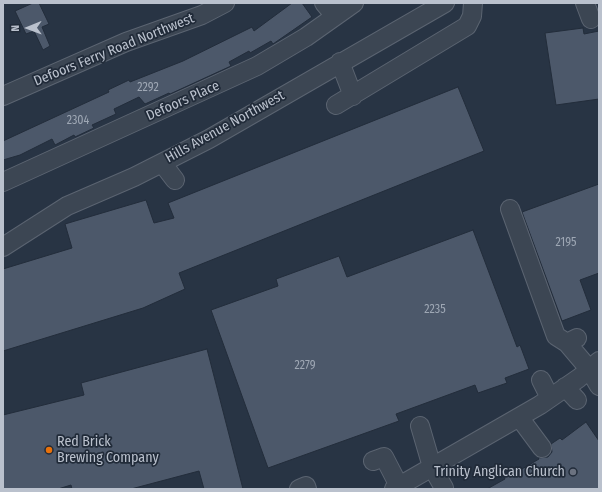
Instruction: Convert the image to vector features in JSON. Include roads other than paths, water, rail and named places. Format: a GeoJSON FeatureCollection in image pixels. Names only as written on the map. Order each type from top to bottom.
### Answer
{"type":"FeatureCollection","features":[{"type":"Feature","properties":{"kind":"street","name":"Defoors Place"},"geometry":{"type":"LineString","coordinates":[[3,182],[258,66],[330,10],[354,3]]}},
{"type":"Feature","properties":{"kind":"street","name":"Hills Avenue Northwest"},"geometry":{"type":"LineString","coordinates":[[3,247],[67,206],[134,177],[209,139],[340,62],[445,3]]}},
{"type":"Feature","properties":{"kind":"street"},"geometry":{"type":"LineString","coordinates":[[336,105],[467,26],[472,16],[473,3]]}},
{"type":"Feature","properties":{"kind":"street","name":"Defoors Ferry Road Northwest"},"geometry":{"type":"LineString","coordinates":[[3,96],[126,42],[202,15],[221,4]]}},
{"type":"Feature","properties":{"kind":"street"},"geometry":{"type":"LineString","coordinates":[[340,62],[353,96]]}},
{"type":"Feature","properties":{"kind":"street"},"geometry":{"type":"LineString","coordinates":[[162,163],[175,180]]}},
{"type":"Feature","properties":{"kind":"street"},"geometry":{"type":"LineString","coordinates":[[510,209],[556,336],[572,341],[594,365],[599,386]]}},
{"type":"Feature","properties":{"kind":"street"},"geometry":{"type":"LineString","coordinates":[[373,461],[384,457],[396,488],[550,398],[571,394],[594,365]]}},
{"type":"Feature","properties":{"kind":"street"},"geometry":{"type":"LineString","coordinates":[[541,380],[550,398]]}},
{"type":"Feature","properties":{"kind":"street"},"geometry":{"type":"LineString","coordinates":[[519,417],[542,448]]}},
{"type":"Feature","properties":{"kind":"street"},"geometry":{"type":"LineString","coordinates":[[420,426],[432,467],[444,488]]}},
{"type":"Feature","properties":{"kind":"street"},"geometry":{"type":"LineString","coordinates":[[299,489],[306,486],[307,489]]}},
{"type":"Feature","properties":{"kind":"place","name":"Red Brick Brewing Company"},"geometry":{"type":"Point","coordinates":[49,450]}},
{"type":"Feature","properties":{"kind":"place","name":"Trinity Anglican Church"},"geometry":{"type":"Point","coordinates":[573,472]}}]}
